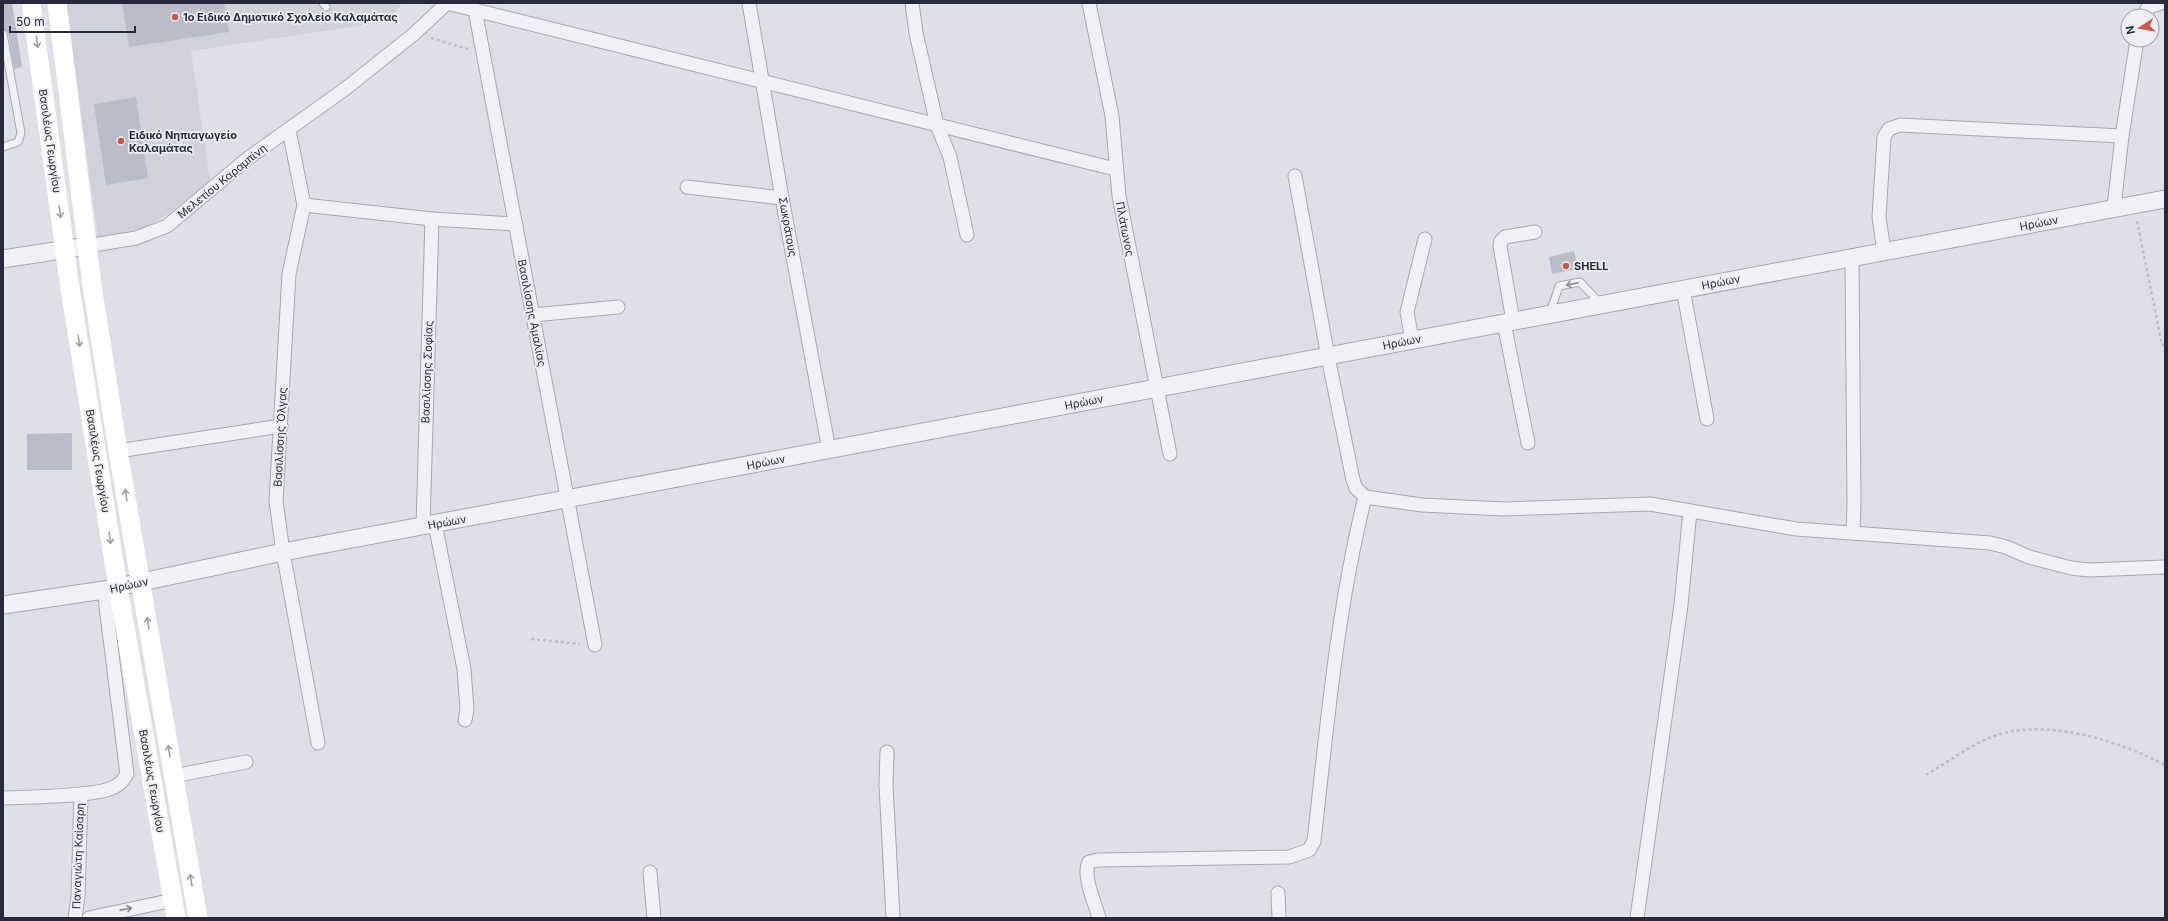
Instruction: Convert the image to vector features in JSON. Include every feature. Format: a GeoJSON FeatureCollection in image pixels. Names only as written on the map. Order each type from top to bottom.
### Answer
{"type":"FeatureCollection","features":[{"type":"Feature","properties":{"kind":"main road","name":"Βασιλέως Γεωργίου"},"geometry":{"type":"LineString","coordinates":[[31,3],[111,589],[175,909]]}},
{"type":"Feature","properties":{"kind":"main road","name":"Βασιλέως Γεωργίου"},"geometry":{"type":"LineString","coordinates":[[57,3],[87,246],[118,451],[198,918]]}},
{"type":"Feature","properties":{"kind":"street","name":"Μελετίου Καραμπίνη"},"geometry":{"type":"LineString","coordinates":[[3,259],[136,238],[167,226],[246,159],[289,130],[390,53],[447,3]]}},
{"type":"Feature","properties":{"kind":"street"},"geometry":{"type":"LineString","coordinates":[[447,3],[1116,169]]}},
{"type":"Feature","properties":{"kind":"street","name":"Σωκράτους"},"geometry":{"type":"LineString","coordinates":[[749,3],[782,198],[829,450]]}},
{"type":"Feature","properties":{"kind":"street"},"geometry":{"type":"LineString","coordinates":[[912,3],[916,32],[937,125],[950,157],[967,236]]}},
{"type":"Feature","properties":{"kind":"street","name":"Πλάτωνος"},"geometry":{"type":"LineString","coordinates":[[1089,3],[1112,116],[1119,196],[1170,454]]}},
{"type":"Feature","properties":{"kind":"street"},"geometry":{"type":"LineString","coordinates":[[2148,8],[2161,3]]}},
{"type":"Feature","properties":{"kind":"street","name":"Βασιλίσσης Αμαλίας"},"geometry":{"type":"LineString","coordinates":[[475,10],[595,645]]}},
{"type":"Feature","properties":{"kind":"street"},"geometry":{"type":"LineString","coordinates":[[2112,209],[2114,207],[2122,136],[2136,48]]}},
{"type":"Feature","properties":{"kind":"street"},"geometry":{"type":"LineString","coordinates":[[1884,252],[1879,217],[1884,137],[1889,129],[1900,125],[2122,136]]}},
{"type":"Feature","properties":{"kind":"street","name":"Βασιλίσσης Όλγας"},"geometry":{"type":"LineString","coordinates":[[289,130],[304,206],[289,274],[276,501],[282,552],[318,743]]}},
{"type":"Feature","properties":{"kind":"street"},"geometry":{"type":"LineString","coordinates":[[1295,176],[1328,357],[1353,480],[1356,488],[1365,497],[1422,505],[1478,508],[1554,509],[1650,504],[1796,529],[1990,543],[2006,547],[2029,557],[2071,568],[2089,570],[2165,567]]}},
{"type":"Feature","properties":{"kind":"street"},"geometry":{"type":"LineString","coordinates":[[687,187],[782,198]]}},
{"type":"Feature","properties":{"kind":"street","name":"Ηρώων"},"geometry":{"type":"LineString","coordinates":[[3,605],[111,589],[282,552],[2165,199]]}},
{"type":"Feature","properties":{"kind":"street"},"geometry":{"type":"LineString","coordinates":[[304,206],[516,224]]}},
{"type":"Feature","properties":{"kind":"street","name":"Βασιλίσσης Σοφίας"},"geometry":{"type":"LineString","coordinates":[[432,218],[429,525],[464,669],[467,710],[466,720]]}},
{"type":"Feature","properties":{"kind":"street"},"geometry":{"type":"LineString","coordinates":[[1528,443],[1508,322],[1500,246],[1501,240],[1505,237],[1535,232]]}},
{"type":"Feature","properties":{"kind":"street"},"geometry":{"type":"LineString","coordinates":[[1412,340],[1408,312],[1425,240]]}},
{"type":"Feature","properties":{"kind":"street"},"geometry":{"type":"LineString","coordinates":[[1852,258],[1853,533]]}},
{"type":"Feature","properties":{"kind":"street"},"geometry":{"type":"LineString","coordinates":[[1683,289],[1707,419]]}},
{"type":"Feature","properties":{"kind":"street"},"geometry":{"type":"LineString","coordinates":[[533,315],[618,307]]}},
{"type":"Feature","properties":{"kind":"street"},"geometry":{"type":"LineString","coordinates":[[118,451],[281,426]]}},
{"type":"Feature","properties":{"kind":"street"},"geometry":{"type":"LineString","coordinates":[[1099,918],[1087,875],[1086,868],[1089,862],[1098,860],[1289,857],[1309,850],[1314,841],[1336,650],[1352,552],[1365,497]]}},
{"type":"Feature","properties":{"kind":"street"},"geometry":{"type":"LineString","coordinates":[[1637,918],[1681,605],[1690,511]]}},
{"type":"Feature","properties":{"kind":"street"},"geometry":{"type":"LineString","coordinates":[[3,798],[81,794],[113,788],[122,782],[127,774],[111,589]]}},
{"type":"Feature","properties":{"kind":"street"},"geometry":{"type":"LineString","coordinates":[[887,752],[886,784],[893,918]]}},
{"type":"Feature","properties":{"kind":"street"},"geometry":{"type":"LineString","coordinates":[[173,776],[246,762]]}},
{"type":"Feature","properties":{"kind":"street","name":"Παναγιώτη Καίσαρη"},"geometry":{"type":"LineString","coordinates":[[75,918],[78,897],[81,794]]}},
{"type":"Feature","properties":{"kind":"street"},"geometry":{"type":"LineString","coordinates":[[650,872],[654,918]]}},
{"type":"Feature","properties":{"kind":"street"},"geometry":{"type":"LineString","coordinates":[[1278,893],[1279,918]]}},
{"type":"Feature","properties":{"kind":"street"},"geometry":{"type":"LineString","coordinates":[[89,918],[175,909]]}},
{"type":"Feature","properties":{"kind":"lane"},"geometry":{"type":"LineString","coordinates":[[3,34],[21,134],[18,142],[3,147]]}},
{"type":"Feature","properties":{"kind":"lane"},"geometry":{"type":"LineString","coordinates":[[1549,314],[1560,286],[1580,282],[1601,305]]}},
{"type":"Feature","properties":{"kind":"path"},"geometry":{"type":"LineString","coordinates":[[2137,221],[2162,344],[2165,344]]}},
{"type":"Feature","properties":{"kind":"path"},"geometry":{"type":"LineString","coordinates":[[531,639],[595,645]]}},
{"type":"Feature","properties":{"kind":"path"},"geometry":{"type":"LineString","coordinates":[[1926,775],[1988,738],[2020,729],[2035,728],[2058,730],[2088,737],[2145,754],[2165,765]]}},
{"type":"Feature","properties":{"kind":"shaded area"},"geometry":{"type":"Polygon","coordinates":[[[66,3],[403,3],[385,22],[191,51],[210,181],[168,214],[143,228],[98,238],[66,3]]]}},
{"type":"Feature","properties":{"kind":"building"},"geometry":{"type":"Polygon","coordinates":[[[3,3],[12,3],[22,67],[14,69],[8,33],[3,29],[3,3]]]}},
{"type":"Feature","properties":{"kind":"building","name":"1ο Ειδικό Δημοτικό Σχολείο Καλαμάτας"},"geometry":{"type":"Polygon","coordinates":[[[122,3],[224,3],[229,32],[129,47],[122,3]]]}},
{"type":"Feature","properties":{"kind":"building","name":"Ειδικό Νηπιαγωγείο Καλαμάτας"},"geometry":{"type":"Polygon","coordinates":[[[136,97],[148,178],[106,185],[94,104],[136,97]]]}},
{"type":"Feature","properties":{"kind":"building"},"geometry":{"type":"Polygon","coordinates":[[[1574,251],[1578,269],[1552,274],[1549,257],[1574,251]]]}},
{"type":"Feature","properties":{"kind":"building"},"geometry":{"type":"Polygon","coordinates":[[[72,433],[72,470],[27,470],[27,434],[72,433]]]}},
{"type":"Feature","properties":{"kind":"place","name":"1ο Ειδικό Δημοτικό Σχολείο Καλαμάτας"},"geometry":{"type":"Point","coordinates":[175,17]}},
{"type":"Feature","properties":{"kind":"place","name":"Ειδικό Νηπιαγωγείο Καλαμάτας"},"geometry":{"type":"Point","coordinates":[121,141]}},
{"type":"Feature","properties":{"kind":"place","name":"SHELL"},"geometry":{"type":"Point","coordinates":[1566,266]}}]}
